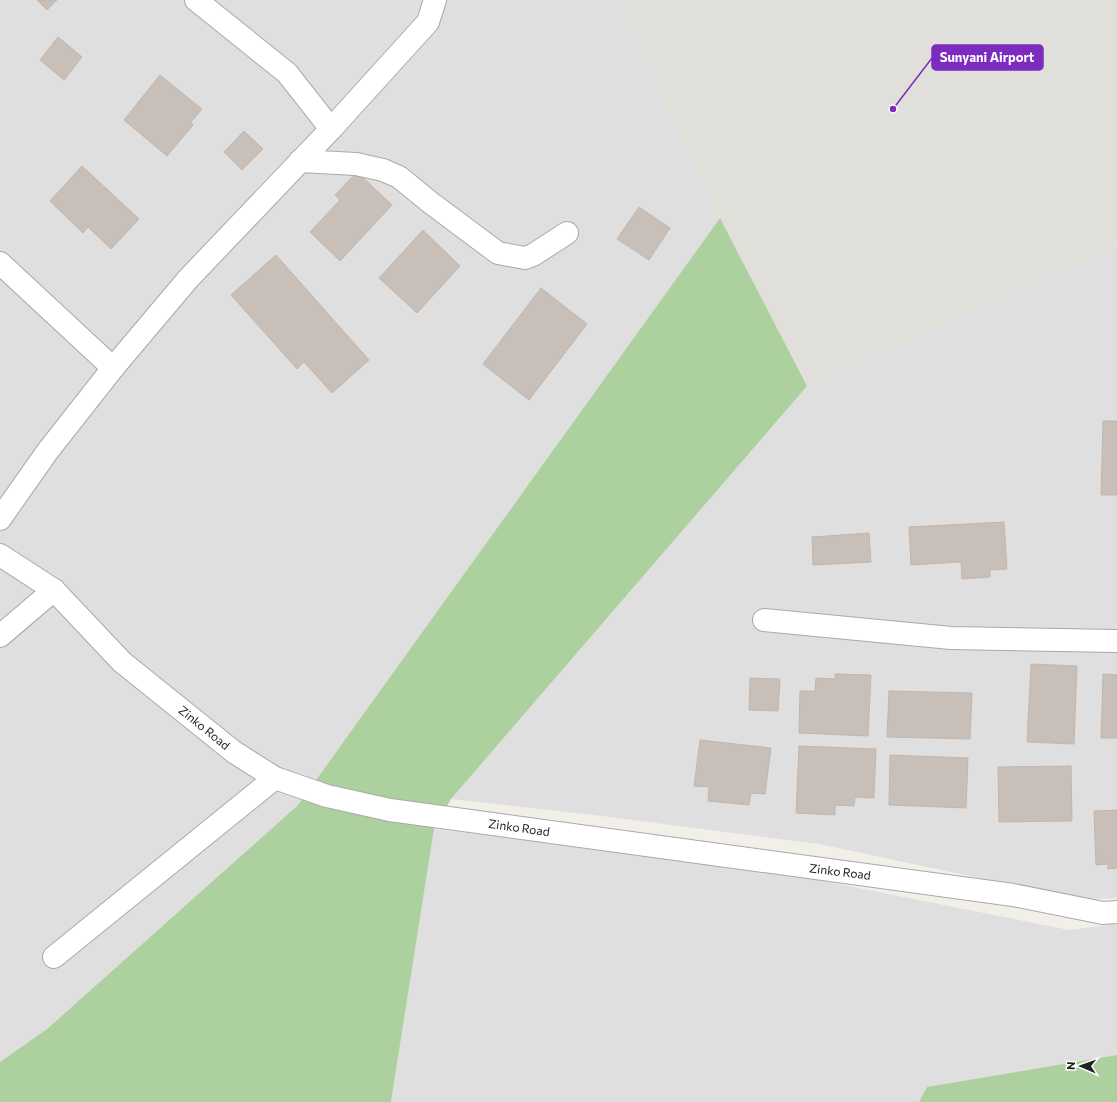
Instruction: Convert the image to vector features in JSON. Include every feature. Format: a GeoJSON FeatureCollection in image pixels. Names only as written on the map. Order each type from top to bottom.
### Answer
{"type":"FeatureCollection","features":[{"type":"Feature","properties":{"kind":"street"},"geometry":{"type":"LineString","coordinates":[[196,0],[287,73],[331,129]]}},
{"type":"Feature","properties":{"kind":"street"},"geometry":{"type":"LineString","coordinates":[[0,519],[47,452],[113,368],[188,279],[331,129],[428,22],[435,0]]}},
{"type":"Feature","properties":{"kind":"street"},"geometry":{"type":"LineString","coordinates":[[300,161],[356,164],[383,170],[399,177],[498,253],[525,258],[533,255],[567,233]]}},
{"type":"Feature","properties":{"kind":"street"},"geometry":{"type":"LineString","coordinates":[[0,263],[113,368]]}},
{"type":"Feature","properties":{"kind":"street","name":"Zinko Road"},"geometry":{"type":"LineString","coordinates":[[0,555],[54,590],[122,662],[234,752],[275,778],[328,796],[390,810],[1014,895],[1103,913],[1117,912]]}},
{"type":"Feature","properties":{"kind":"street"},"geometry":{"type":"LineString","coordinates":[[0,636],[54,590]]}},
{"type":"Feature","properties":{"kind":"street"},"geometry":{"type":"LineString","coordinates":[[764,620],[951,638],[1117,641]]}},
{"type":"Feature","properties":{"kind":"street"},"geometry":{"type":"LineString","coordinates":[[54,957],[275,778]]}},
{"type":"Feature","properties":{"kind":"shaded area"},"geometry":{"type":"Polygon","coordinates":[[[0,0],[617,0],[720,218],[298,805],[47,1029],[0,1062],[0,0]]]}},
{"type":"Feature","properties":{"kind":"shaded area"},"geometry":{"type":"Polygon","coordinates":[[[617,0],[1117,0],[1117,245],[807,386],[720,218],[617,0]]]}},
{"type":"Feature","properties":{"kind":"shaded area"},"geometry":{"type":"Polygon","coordinates":[[[1117,245],[1117,898],[1082,900],[819,844],[594,815],[451,799],[596,622],[807,386],[1117,245]]]}},
{"type":"Feature","properties":{"kind":"shaded area"},"geometry":{"type":"Polygon","coordinates":[[[434,829],[752,867],[1069,930],[1117,924],[1117,1102],[391,1102],[434,829]]]}},
{"type":"Feature","properties":{"kind":"green space"},"geometry":{"type":"Polygon","coordinates":[[[720,218],[807,386],[451,799],[434,829],[391,1102],[0,1102],[0,1062],[47,1029],[298,805],[720,218]]]}},
{"type":"Feature","properties":{"kind":"green space"},"geometry":{"type":"Polygon","coordinates":[[[1117,1055],[1117,1102],[919,1102],[927,1087],[1117,1055]]]}},
{"type":"Feature","properties":{"kind":"building"},"geometry":{"type":"Polygon","coordinates":[[[37,0],[57,0],[47,10],[37,0]]]}},
{"type":"Feature","properties":{"kind":"building"},"geometry":{"type":"Polygon","coordinates":[[[58,37],[82,57],[64,80],[40,60],[58,37]]]}},
{"type":"Feature","properties":{"kind":"building"},"geometry":{"type":"Polygon","coordinates":[[[160,75],[202,109],[191,122],[193,125],[167,156],[124,120],[160,75]]]}},
{"type":"Feature","properties":{"kind":"building"},"geometry":{"type":"Polygon","coordinates":[[[244,131],[263,149],[242,170],[224,152],[244,131]]]}},
{"type":"Feature","properties":{"kind":"building"},"geometry":{"type":"Polygon","coordinates":[[[82,166],[139,219],[111,249],[88,227],[83,233],[50,201],[82,166]]]}},
{"type":"Feature","properties":{"kind":"building"},"geometry":{"type":"Polygon","coordinates":[[[357,172],[392,205],[340,261],[310,232],[340,200],[335,195],[357,172]]]}},
{"type":"Feature","properties":{"kind":"building"},"geometry":{"type":"Polygon","coordinates":[[[639,207],[670,228],[649,260],[617,239],[639,207]]]}},
{"type":"Feature","properties":{"kind":"building"},"geometry":{"type":"Polygon","coordinates":[[[423,230],[460,266],[417,313],[379,278],[423,230]]]}},
{"type":"Feature","properties":{"kind":"building"},"geometry":{"type":"Polygon","coordinates":[[[276,255],[369,360],[332,393],[304,362],[297,369],[231,295],[276,255]]]}},
{"type":"Feature","properties":{"kind":"building"},"geometry":{"type":"Polygon","coordinates":[[[541,288],[587,324],[529,400],[483,364],[541,288]]]}},
{"type":"Feature","properties":{"kind":"building"},"geometry":{"type":"Polygon","coordinates":[[[1103,421],[1117,421],[1117,495],[1101,495],[1103,421]]]}},
{"type":"Feature","properties":{"kind":"building"},"geometry":{"type":"Polygon","coordinates":[[[1004,522],[1007,569],[990,570],[990,577],[962,579],[961,562],[911,565],[909,527],[1004,522]]]}},
{"type":"Feature","properties":{"kind":"building"},"geometry":{"type":"Polygon","coordinates":[[[869,533],[871,562],[813,565],[812,537],[869,533]]]}},
{"type":"Feature","properties":{"kind":"building"},"geometry":{"type":"Polygon","coordinates":[[[1031,664],[1077,666],[1074,744],[1027,742],[1031,664]]]}},
{"type":"Feature","properties":{"kind":"building"},"geometry":{"type":"Polygon","coordinates":[[[835,674],[871,675],[868,736],[799,733],[800,691],[815,691],[816,678],[835,679],[835,674]]]}},
{"type":"Feature","properties":{"kind":"building"},"geometry":{"type":"Polygon","coordinates":[[[1103,674],[1117,675],[1117,738],[1101,738],[1103,674]]]}},
{"type":"Feature","properties":{"kind":"building"},"geometry":{"type":"Polygon","coordinates":[[[750,678],[780,679],[778,711],[749,710],[750,678]]]}},
{"type":"Feature","properties":{"kind":"building"},"geometry":{"type":"Polygon","coordinates":[[[889,691],[972,693],[970,739],[887,737],[889,691]]]}},
{"type":"Feature","properties":{"kind":"building"},"geometry":{"type":"Polygon","coordinates":[[[700,740],[771,748],[765,794],[751,793],[749,805],[708,801],[709,787],[694,786],[700,740]]]}},
{"type":"Feature","properties":{"kind":"building"},"geometry":{"type":"Polygon","coordinates":[[[799,746],[876,749],[874,798],[855,797],[854,806],[835,805],[835,815],[796,813],[799,746]]]}},
{"type":"Feature","properties":{"kind":"building"},"geometry":{"type":"Polygon","coordinates":[[[890,755],[968,758],[966,808],[889,805],[890,755]]]}},
{"type":"Feature","properties":{"kind":"building"},"geometry":{"type":"Polygon","coordinates":[[[1071,766],[1072,821],[999,822],[998,767],[1071,766]]]}},
{"type":"Feature","properties":{"kind":"building"},"geometry":{"type":"Polygon","coordinates":[[[1117,810],[1117,868],[1108,869],[1108,864],[1096,865],[1094,811],[1117,810]]]}},
{"type":"Feature","properties":{"kind":"place","name":"Sunyani Airport"},"geometry":{"type":"Point","coordinates":[893,109]}}]}
